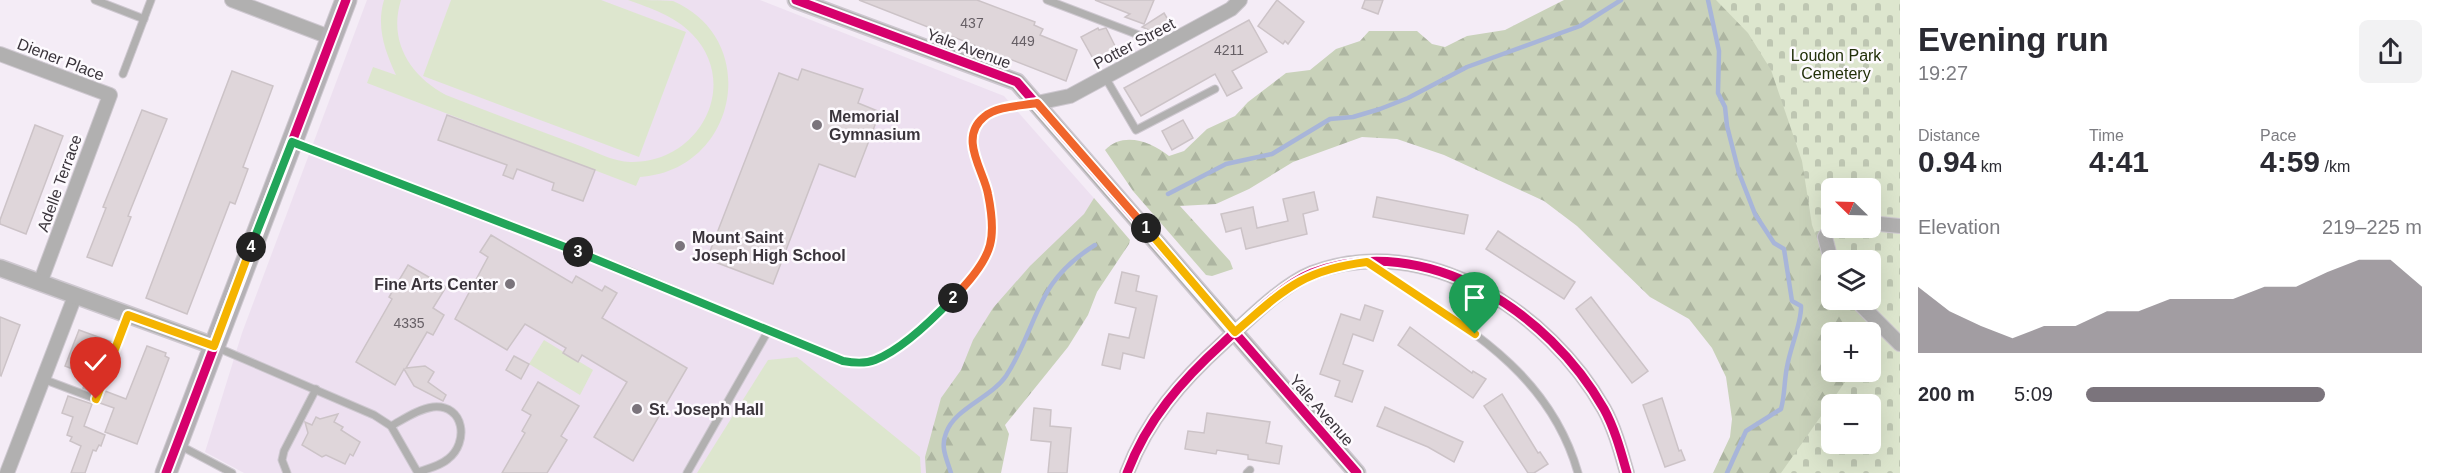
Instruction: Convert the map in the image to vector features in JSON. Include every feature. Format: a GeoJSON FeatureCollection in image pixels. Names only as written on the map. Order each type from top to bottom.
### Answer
{"type":"FeatureCollection","features":[{"type":"Feature","properties":{"kind":"main road"},"geometry":{"type":"LineString","coordinates":[[166,473],[346,0]]}},
{"type":"Feature","properties":{"kind":"street","name":"Yale Avenue"},"geometry":{"type":"LineString","coordinates":[[796,0],[1017,82],[1357,473]]}},
{"type":"Feature","properties":{"kind":"street","name":"Potter Street"},"geometry":{"type":"LineString","coordinates":[[1037,103],[1070,96],[1232,9],[1240,0]]}},
{"type":"Feature","properties":{"kind":"street"},"geometry":{"type":"LineString","coordinates":[[236,1],[332,38]]}},
{"type":"Feature","properties":{"kind":"street","name":"Diener Place"},"geometry":{"type":"LineString","coordinates":[[0,54],[110,95]]}},
{"type":"Feature","properties":{"kind":"street","name":"Adelle Terrace"},"geometry":{"type":"LineString","coordinates":[[40,283],[110,95]]}},
{"type":"Feature","properties":{"kind":"street"},"geometry":{"type":"LineString","coordinates":[[1881,224],[1900,226]]}},
{"type":"Feature","properties":{"kind":"street"},"geometry":{"type":"LineString","coordinates":[[1127,473],[1145,434],[1164,404],[1191,372],[1235,332],[1284,291],[1309,275],[1333,266],[1367,262],[1394,262],[1425,268],[1455,278],[1484,290],[1541,329],[1584,378],[1605,411],[1627,473]]}},
{"type":"Feature","properties":{"kind":"street"},"geometry":{"type":"LineString","coordinates":[[0,268],[214,346]]}},
{"type":"Feature","properties":{"kind":"street"},"geometry":{"type":"LineString","coordinates":[[7,473],[75,296]]}},
{"type":"Feature","properties":{"kind":"street"},"geometry":{"type":"LineString","coordinates":[[1866,310],[1900,344]]}},
{"type":"Feature","properties":{"kind":"lane"},"geometry":{"type":"LineString","coordinates":[[95,0],[144,19]]}},
{"type":"Feature","properties":{"kind":"lane"},"geometry":{"type":"LineString","coordinates":[[123,74],[151,0]]}},
{"type":"Feature","properties":{"kind":"lane"},"geometry":{"type":"LineString","coordinates":[[1047,0],[1165,45]]}},
{"type":"Feature","properties":{"kind":"lane"},"geometry":{"type":"LineString","coordinates":[[1105,77],[1136,130],[1215,89]]}},
{"type":"Feature","properties":{"kind":"lane"},"geometry":{"type":"LineString","coordinates":[[292,142],[618,267],[843,361],[858,363],[875,361],[894,350],[963,287],[990,245],[991,224],[988,193],[974,156],[973,139],[976,128],[984,117],[1001,109],[1037,103]]}},
{"type":"Feature","properties":{"kind":"lane"},"geometry":{"type":"LineString","coordinates":[[1367,262],[1495,347],[1523,374],[1561,429],[1578,473]]}},
{"type":"Feature","properties":{"kind":"lane"},"geometry":{"type":"LineString","coordinates":[[43,379],[96,399],[128,315]]}},
{"type":"Feature","properties":{"kind":"lane"},"geometry":{"type":"LineString","coordinates":[[687,473],[768,331]]}},
{"type":"Feature","properties":{"kind":"lane"},"geometry":{"type":"LineString","coordinates":[[214,346],[316,388],[374,415],[391,426],[418,473],[447,460],[457,450],[462,439],[462,426],[456,415],[445,408],[434,407],[423,410],[391,426]]}},
{"type":"Feature","properties":{"kind":"lane"},"geometry":{"type":"LineString","coordinates":[[287,473],[282,460],[284,451],[316,388]]}},
{"type":"Feature","properties":{"kind":"lane"},"geometry":{"type":"LineString","coordinates":[[177,444],[232,473]]}},
{"type":"Feature","properties":{"kind":"shaded area","name":"Mount Saint Joseph High School"},"geometry":{"type":"Polygon","coordinates":[[[367,0],[760,0],[1004,96],[1114,221],[932,473],[244,473],[205,452],[242,333],[367,0]]]}},
{"type":"Feature","properties":{"kind":"green space"},"geometry":{"type":"Polygon","coordinates":[[[384,0],[401,0],[397,29],[400,43],[413,67],[433,87],[446,95],[617,160],[631,162],[655,159],[677,149],[694,135],[706,117],[712,97],[713,75],[706,54],[692,34],[670,17],[628,0],[673,1],[701,20],[719,44],[728,72],[727,101],[717,129],[699,152],[673,169],[640,177],[636,186],[367,83],[373,67],[396,75],[388,57],[381,29],[384,0]]]}},
{"type":"Feature","properties":{"kind":"green space"},"geometry":{"type":"Polygon","coordinates":[[[451,0],[601,0],[686,32],[639,157],[423,76],[451,0]]]}},
{"type":"Feature","properties":{"kind":"green space"},"geometry":{"type":"Polygon","coordinates":[[[1564,0],[1900,0],[1872,178],[1821,178],[1821,238],[1832,238],[1832,250],[1821,250],[1821,310],[1859,310],[1869,322],[1821,322],[1821,382],[1860,382],[1846,394],[1821,394],[1821,436],[1808,473],[1713,473],[1730,437],[1732,419],[1726,377],[1712,348],[1689,319],[1650,297],[1577,226],[1544,201],[1444,155],[1397,139],[1362,137],[1293,162],[1249,189],[1216,204],[1180,206],[1230,261],[1233,269],[1212,276],[1206,275],[1133,191],[1105,150],[1112,144],[1129,140],[1154,146],[1169,156],[1184,151],[1207,129],[1235,116],[1248,102],[1286,73],[1310,70],[1336,49],[1360,41],[1369,31],[1417,31],[1432,44],[1445,47],[1467,36],[1505,30],[1564,0]]]}},
{"type":"Feature","properties":{"kind":"green space","name":"Loudon Park Cemetery"},"geometry":{"type":"Polygon","coordinates":[[[1716,0],[1900,0],[1900,473],[1781,473],[1821,416],[1821,454],[1881,454],[1881,394],[1837,394],[1845,382],[1881,382],[1881,322],[1866,322],[1856,310],[1881,310],[1881,250],[1821,250],[1812,225],[1802,161],[1771,70],[1748,33],[1716,0]]]}},
{"type":"Feature","properties":{"kind":"green space"},"geometry":{"type":"Polygon","coordinates":[[[1094,198],[1130,240],[1129,244],[1097,292],[1088,315],[1068,347],[1005,425],[1009,434],[1001,473],[926,473],[925,457],[941,398],[961,370],[973,340],[993,308],[1030,266],[1084,214],[1094,198]]]}},
{"type":"Feature","properties":{"kind":"green space"},"geometry":{"type":"Polygon","coordinates":[[[1881,336],[1896,353],[1881,365],[1881,336]]]}},
{"type":"Feature","properties":{"kind":"green space"},"geometry":{"type":"Polygon","coordinates":[[[544,340],[593,370],[580,395],[529,364],[544,340]]]}},
{"type":"Feature","properties":{"kind":"green space"},"geometry":{"type":"Polygon","coordinates":[[[797,357],[920,457],[921,473],[697,473],[768,360],[797,357]]]}},
{"type":"Feature","properties":{"kind":"building"},"geometry":{"type":"Polygon","coordinates":[[[859,0],[977,0],[1035,22],[1034,25],[1043,29],[1040,35],[1077,50],[1066,81],[859,0]]]}},
{"type":"Feature","properties":{"kind":"building"},"geometry":{"type":"Polygon","coordinates":[[[1095,0],[1154,0],[1144,24],[1125,17],[1130,14],[1095,0]]]}},
{"type":"Feature","properties":{"kind":"building"},"geometry":{"type":"Polygon","coordinates":[[[1277,0],[1304,22],[1288,44],[1285,41],[1283,44],[1258,26],[1277,0]]]}},
{"type":"Feature","properties":{"kind":"building"},"geometry":{"type":"Polygon","coordinates":[[[1365,0],[1383,0],[1378,14],[1362,8],[1365,0]]]}},
{"type":"Feature","properties":{"kind":"building"},"geometry":{"type":"Polygon","coordinates":[[[1164,13],[1170,23],[1154,32],[1142,27],[1164,13]]]}},
{"type":"Feature","properties":{"kind":"building"},"geometry":{"type":"Polygon","coordinates":[[[1249,20],[1267,52],[1232,71],[1242,88],[1227,96],[1215,74],[1141,116],[1124,88],[1249,20]]]}},
{"type":"Feature","properties":{"kind":"building"},"geometry":{"type":"Polygon","coordinates":[[[1098,28],[1099,30],[1106,28],[1115,46],[1112,48],[1114,52],[1095,62],[1081,37],[1098,28]]]}},
{"type":"Feature","properties":{"kind":"building"},"geometry":{"type":"Polygon","coordinates":[[[802,69],[863,89],[858,103],[880,112],[855,177],[819,164],[773,284],[707,259],[779,73],[798,80],[802,69]]]}},
{"type":"Feature","properties":{"kind":"building"},"geometry":{"type":"Polygon","coordinates":[[[232,71],[273,86],[243,167],[248,169],[235,204],[230,202],[187,314],[146,298],[232,71]]]}},
{"type":"Feature","properties":{"kind":"building"},"geometry":{"type":"Polygon","coordinates":[[[142,110],[167,119],[128,216],[131,217],[112,266],[87,257],[106,208],[103,207],[142,110]]]}},
{"type":"Feature","properties":{"kind":"building"},"geometry":{"type":"Polygon","coordinates":[[[447,115],[595,170],[583,201],[552,190],[554,183],[517,169],[513,179],[503,175],[507,165],[438,140],[447,115]]]}},
{"type":"Feature","properties":{"kind":"building"},"geometry":{"type":"Polygon","coordinates":[[[1183,120],[1193,138],[1172,150],[1162,131],[1183,120]]]}},
{"type":"Feature","properties":{"kind":"building"},"geometry":{"type":"Polygon","coordinates":[[[35,125],[63,136],[26,234],[0,224],[0,220],[35,125]]]}},
{"type":"Feature","properties":{"kind":"building"},"geometry":{"type":"Polygon","coordinates":[[[1314,192],[1318,210],[1303,214],[1307,234],[1246,249],[1241,228],[1226,232],[1221,214],[1253,207],[1257,228],[1288,221],[1283,199],[1314,192]]]}},
{"type":"Feature","properties":{"kind":"building"},"geometry":{"type":"Polygon","coordinates":[[[1377,197],[1468,215],[1464,234],[1373,217],[1377,197]]]}},
{"type":"Feature","properties":{"kind":"building"},"geometry":{"type":"Polygon","coordinates":[[[1498,231],[1575,282],[1564,299],[1486,249],[1498,231]]]}},
{"type":"Feature","properties":{"kind":"building"},"geometry":{"type":"Polygon","coordinates":[[[491,235],[572,283],[576,276],[602,291],[605,286],[617,293],[602,318],[687,368],[633,461],[594,437],[627,382],[582,355],[578,362],[563,353],[566,348],[525,324],[507,350],[455,319],[488,257],[480,252],[491,235]]]}},
{"type":"Feature","properties":{"kind":"building"},"geometry":{"type":"Polygon","coordinates":[[[408,265],[446,287],[433,308],[444,315],[433,335],[427,332],[406,368],[425,366],[434,372],[428,382],[446,395],[443,401],[414,386],[404,369],[395,385],[356,362],[392,299],[389,297],[408,265]]]}},
{"type":"Feature","properties":{"kind":"building"},"geometry":{"type":"Polygon","coordinates":[[[1122,272],[1139,276],[1136,291],[1157,296],[1144,358],[1123,353],[1120,369],[1102,365],[1109,334],[1129,338],[1136,308],[1115,303],[1122,272]]]}},
{"type":"Feature","properties":{"kind":"building"},"geometry":{"type":"Polygon","coordinates":[[[1591,297],[1648,371],[1632,383],[1576,309],[1591,297]]]}},
{"type":"Feature","properties":{"kind":"building"},"geometry":{"type":"Polygon","coordinates":[[[1365,305],[1383,311],[1373,341],[1353,334],[1343,364],[1363,371],[1352,402],[1335,396],[1340,381],[1320,374],[1341,314],[1360,320],[1365,305]]]}},
{"type":"Feature","properties":{"kind":"building"},"geometry":{"type":"Polygon","coordinates":[[[0,317],[20,325],[1,376],[0,375],[0,317]]]}},
{"type":"Feature","properties":{"kind":"building"},"geometry":{"type":"Polygon","coordinates":[[[1410,327],[1472,373],[1473,371],[1486,379],[1473,398],[1398,345],[1410,327]]]}},
{"type":"Feature","properties":{"kind":"building"},"geometry":{"type":"Polygon","coordinates":[[[79,330],[112,342],[93,392],[83,388],[88,375],[65,366],[79,330]]]}},
{"type":"Feature","properties":{"kind":"building"},"geometry":{"type":"Polygon","coordinates":[[[147,346],[166,353],[165,356],[169,358],[137,444],[105,432],[114,408],[100,403],[105,391],[126,399],[147,346]]]}},
{"type":"Feature","properties":{"kind":"building"},"geometry":{"type":"Polygon","coordinates":[[[514,356],[529,364],[521,379],[506,370],[514,356]]]}},
{"type":"Feature","properties":{"kind":"building"},"geometry":{"type":"Polygon","coordinates":[[[538,382],[579,406],[561,436],[567,440],[547,473],[502,473],[525,433],[522,431],[531,415],[522,410],[538,382]]]}},
{"type":"Feature","properties":{"kind":"building"},"geometry":{"type":"Polygon","coordinates":[[[1502,394],[1538,453],[1540,452],[1548,464],[1534,473],[1528,473],[1484,406],[1502,394]]]}},
{"type":"Feature","properties":{"kind":"building"},"geometry":{"type":"Polygon","coordinates":[[[68,396],[92,404],[84,426],[105,435],[101,446],[99,445],[96,451],[93,450],[85,473],[71,473],[81,446],[70,441],[72,437],[67,435],[73,417],[62,413],[68,396]]]}},
{"type":"Feature","properties":{"kind":"building"},"geometry":{"type":"Polygon","coordinates":[[[1662,398],[1679,451],[1681,450],[1685,460],[1665,467],[1643,405],[1662,398]]]}},
{"type":"Feature","properties":{"kind":"building"},"geometry":{"type":"Polygon","coordinates":[[[1385,407],[1463,442],[1454,462],[1428,447],[1377,426],[1385,407]]]}},
{"type":"Feature","properties":{"kind":"building"},"geometry":{"type":"Polygon","coordinates":[[[1034,408],[1051,410],[1050,426],[1071,428],[1067,473],[1048,473],[1051,442],[1031,440],[1034,408]]]}},
{"type":"Feature","properties":{"kind":"building"},"geometry":{"type":"Polygon","coordinates":[[[1207,413],[1270,422],[1266,443],[1282,446],[1279,464],[1248,459],[1248,455],[1217,450],[1216,454],[1185,449],[1188,431],[1204,433],[1207,413]]]}},
{"type":"Feature","properties":{"kind":"building"},"geometry":{"type":"Polygon","coordinates":[[[338,414],[334,422],[343,427],[341,430],[360,442],[353,456],[350,454],[345,464],[326,455],[322,457],[302,445],[308,433],[305,422],[312,425],[316,417],[320,419],[338,414]]]}},
{"type":"Feature","properties":{"kind":"waterway"},"geometry":{"type":"LineString","coordinates":[[1168,194],[1226,164],[1272,154],[1330,119],[1353,117],[1380,109],[1408,98],[1467,67],[1580,26],[1621,0]]}},
{"type":"Feature","properties":{"kind":"waterway"},"geometry":{"type":"LineString","coordinates":[[1708,0],[1719,51],[1718,93],[1725,107],[1727,126],[1739,173],[1755,214],[1774,243],[1784,249],[1792,301],[1801,306],[1800,320],[1787,367],[1781,409],[1746,431],[1727,473]]}},
{"type":"Feature","properties":{"kind":"waterway"},"geometry":{"type":"LineString","coordinates":[[951,473],[944,444],[944,438],[951,424],[965,410],[992,391],[1006,376],[1049,289],[1060,274],[1095,245]]}},
{"type":"Feature","properties":{"kind":"cycle path"},"geometry":{"type":"LineString","coordinates":[[166,473],[346,0]]}},
{"type":"Feature","properties":{"kind":"cycle path"},"geometry":{"type":"LineString","coordinates":[[796,0],[1017,82],[1357,473]]}},
{"type":"Feature","properties":{"kind":"cycle path"},"geometry":{"type":"LineString","coordinates":[[1127,473],[1155,418],[1180,386],[1208,357],[1277,295],[1312,273],[1355,263],[1398,262],[1440,272],[1480,288],[1517,312],[1551,341],[1580,374],[1604,409],[1615,433],[1627,473]]}},
{"type":"Feature","properties":{"kind":"place","name":"Memorial Gymnasium"},"geometry":{"type":"Point","coordinates":[817,125]}},
{"type":"Feature","properties":{"kind":"place","name":"Mount Saint Joseph High School"},"geometry":{"type":"Point","coordinates":[680,246]}},
{"type":"Feature","properties":{"kind":"place","name":"Fine Arts Center"},"geometry":{"type":"Point","coordinates":[510,284]}},
{"type":"Feature","properties":{"kind":"place","name":"St. Joseph Hall"},"geometry":{"type":"Point","coordinates":[637,409]}},
{"type":"Feature","properties":{"kind":"route"},"geometry":{"type":"LineString","coordinates":[[96,399],[128,315],[214,346],[292,142],[629,271],[843,361],[858,363],[875,361],[894,350],[943,308],[978,268],[990,245],[991,224],[988,193],[974,156],[973,139],[976,128],[984,117],[1001,109],[1037,103],[1235,332],[1284,291],[1309,275],[1333,266],[1367,262],[1475,334]]}}]}
